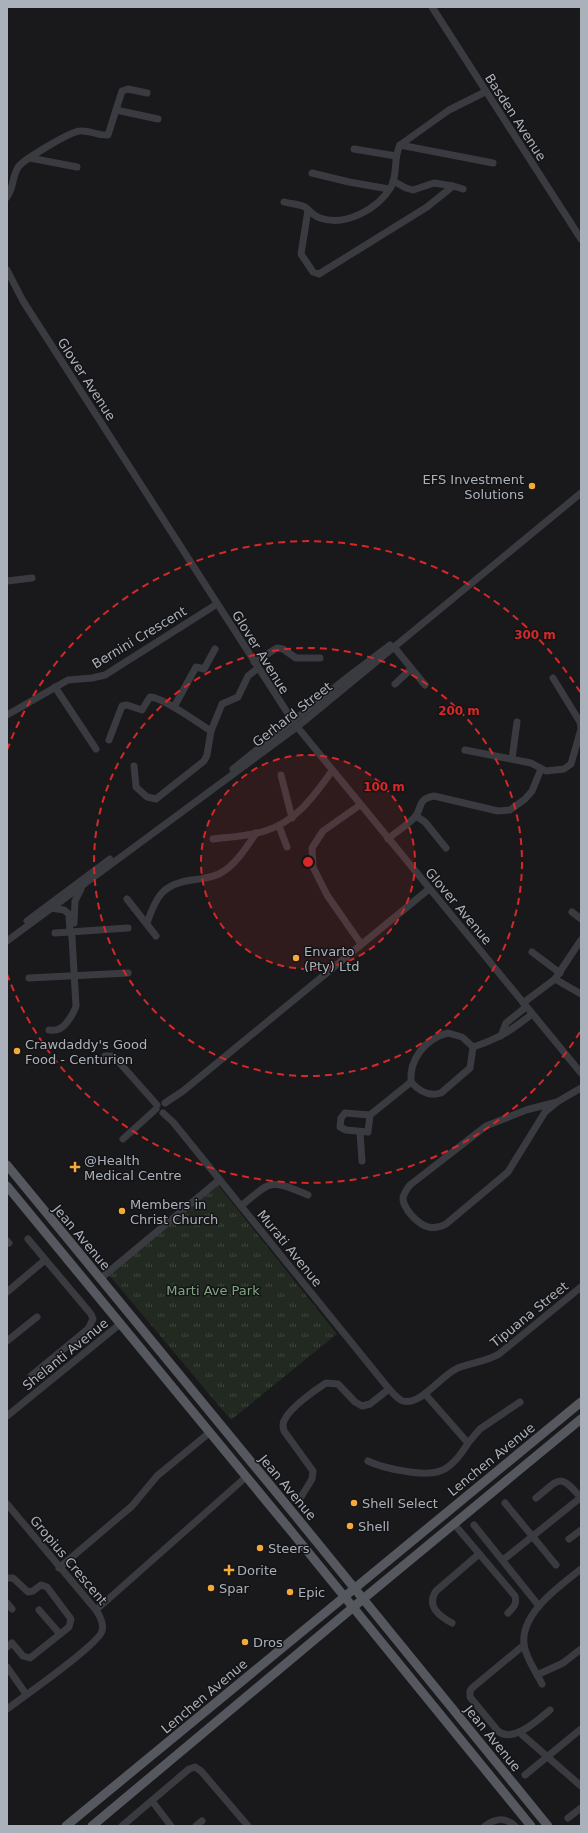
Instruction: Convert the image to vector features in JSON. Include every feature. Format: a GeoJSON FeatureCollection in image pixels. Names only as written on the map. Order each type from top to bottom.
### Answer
{"type":"FeatureCollection","features":[{"type":"Feature","properties":{"kind":"main road","name":"Jean Avenue"},"geometry":{"type":"LineString","coordinates":[[7,1165],[548,1826]]}},
{"type":"Feature","properties":{"kind":"main road","name":"Jean Avenue"},"geometry":{"type":"LineString","coordinates":[[7,1186],[532,1826]]}},
{"type":"Feature","properties":{"kind":"main road","name":"Lenchen Avenue"},"geometry":{"type":"LineString","coordinates":[[66,1826],[581,1402]]}},
{"type":"Feature","properties":{"kind":"main road","name":"Lenchen Avenue"},"geometry":{"type":"LineString","coordinates":[[92,1826],[352,1608],[581,1419]]}},
{"type":"Feature","properties":{"kind":"main road"},"geometry":{"type":"LineString","coordinates":[[270,1486],[278,1505],[275,1511]]}},
{"type":"Feature","properties":{"kind":"main road"},"geometry":{"type":"LineString","coordinates":[[413,1661],[415,1672],[430,1690],[431,1694],[427,1699]]}},
{"type":"Feature","properties":{"kind":"street","name":"Basden Avenue"},"geometry":{"type":"LineString","coordinates":[[432,7],[581,240]]}},
{"type":"Feature","properties":{"kind":"street"},"geometry":{"type":"LineString","coordinates":[[7,197],[11,192],[19,166],[72,133],[84,131],[108,135],[121,93],[128,89],[147,93]]}},
{"type":"Feature","properties":{"kind":"street"},"geometry":{"type":"LineString","coordinates":[[284,202],[302,206],[320,218],[331,220],[348,219],[374,205],[389,189],[393,181],[396,156],[400,145],[449,110],[485,92]]}},
{"type":"Feature","properties":{"kind":"street"},"geometry":{"type":"LineString","coordinates":[[116,110],[158,120]]}},
{"type":"Feature","properties":{"kind":"street"},"geometry":{"type":"LineString","coordinates":[[400,145],[493,163]]}},
{"type":"Feature","properties":{"kind":"street"},"geometry":{"type":"LineString","coordinates":[[354,149],[396,156]]}},
{"type":"Feature","properties":{"kind":"street"},"geometry":{"type":"LineString","coordinates":[[30,158],[77,167]]}},
{"type":"Feature","properties":{"kind":"street"},"geometry":{"type":"LineString","coordinates":[[312,173],[349,182],[389,189]]}},
{"type":"Feature","properties":{"kind":"street"},"geometry":{"type":"LineString","coordinates":[[393,181],[413,190],[434,183],[463,189]]}},
{"type":"Feature","properties":{"kind":"street"},"geometry":{"type":"LineString","coordinates":[[308,210],[301,254],[313,272],[319,274],[427,207],[453,186]]}},
{"type":"Feature","properties":{"kind":"street","name":"Glover Avenue"},"geometry":{"type":"LineString","coordinates":[[7,270],[27,307],[294,724],[581,1073]]}},
{"type":"Feature","properties":{"kind":"street","name":"Gerhard Street"},"geometry":{"type":"LineString","coordinates":[[7,934],[294,724],[581,488]]}},
{"type":"Feature","properties":{"kind":"street","name":"Gerhard Street"},"geometry":{"type":"LineString","coordinates":[[7,940],[85,884],[394,647],[581,493]]}},
{"type":"Feature","properties":{"kind":"street"},"geometry":{"type":"LineString","coordinates":[[7,581],[32,578]]}},
{"type":"Feature","properties":{"kind":"street","name":"Bernini Crescent"},"geometry":{"type":"LineString","coordinates":[[7,715],[68,680],[92,678],[105,674],[217,604]]}},
{"type":"Feature","properties":{"kind":"street"},"geometry":{"type":"LineString","coordinates":[[394,647],[424,685]]}},
{"type":"Feature","properties":{"kind":"street"},"geometry":{"type":"LineString","coordinates":[[134,766],[136,787],[147,797],[156,799],[204,761],[211,731],[222,704],[238,697],[248,676],[256,665],[277,648],[283,649],[296,658],[320,658]]}},
{"type":"Feature","properties":{"kind":"street"},"geometry":{"type":"LineString","coordinates":[[174,707],[196,667],[204,669],[215,649]]}},
{"type":"Feature","properties":{"kind":"street"},"geometry":{"type":"LineString","coordinates":[[395,684],[411,668]]}},
{"type":"Feature","properties":{"kind":"street"},"geometry":{"type":"LineString","coordinates":[[465,750],[532,763],[541,769],[551,771],[568,767],[571,764],[581,729],[580,718],[553,678]]}},
{"type":"Feature","properties":{"kind":"street"},"geometry":{"type":"LineString","coordinates":[[55,687],[96,749]]}},
{"type":"Feature","properties":{"kind":"street"},"geometry":{"type":"LineString","coordinates":[[109,740],[122,706],[127,705],[142,710],[147,700],[153,697],[174,707],[211,731]]}},
{"type":"Feature","properties":{"kind":"street"},"geometry":{"type":"LineString","coordinates":[[512,759],[518,722]]}},
{"type":"Feature","properties":{"kind":"street"},"geometry":{"type":"LineString","coordinates":[[388,839],[416,816],[422,800],[426,797],[434,796],[498,811],[510,810],[525,799],[532,791],[541,769]]}},
{"type":"Feature","properties":{"kind":"street"},"geometry":{"type":"LineString","coordinates":[[213,839],[256,833],[279,826],[292,818],[315,795],[332,771]]}},
{"type":"Feature","properties":{"kind":"street"},"geometry":{"type":"LineString","coordinates":[[281,775],[292,818]]}},
{"type":"Feature","properties":{"kind":"street"},"geometry":{"type":"LineString","coordinates":[[360,805],[323,831],[312,848],[313,867],[327,895],[361,944]]}},
{"type":"Feature","properties":{"kind":"street"},"geometry":{"type":"LineString","coordinates":[[416,816],[425,822],[446,848]]}},
{"type":"Feature","properties":{"kind":"street"},"geometry":{"type":"LineString","coordinates":[[279,826],[287,847]]}},
{"type":"Feature","properties":{"kind":"street"},"geometry":{"type":"LineString","coordinates":[[147,923],[155,901],[164,890],[181,882],[209,878],[219,874],[239,857],[256,833]]}},
{"type":"Feature","properties":{"kind":"street"},"geometry":{"type":"LineString","coordinates":[[49,1030],[59,1029],[74,1013],[76,1006],[71,913],[76,896],[85,884]]}},
{"type":"Feature","properties":{"kind":"street"},"geometry":{"type":"LineString","coordinates":[[122,1139],[177,1096],[429,888]]}},
{"type":"Feature","properties":{"kind":"street"},"geometry":{"type":"LineString","coordinates":[[127,899],[156,936]]}},
{"type":"Feature","properties":{"kind":"street"},"geometry":{"type":"LineString","coordinates":[[51,908],[64,910],[71,913]]}},
{"type":"Feature","properties":{"kind":"street"},"geometry":{"type":"LineString","coordinates":[[572,912],[581,919]]}},
{"type":"Feature","properties":{"kind":"street"},"geometry":{"type":"LineString","coordinates":[[55,933],[72,934],[128,928]]}},
{"type":"Feature","properties":{"kind":"street"},"geometry":{"type":"LineString","coordinates":[[501,1036],[506,1023],[555,979],[581,940]]}},
{"type":"Feature","properties":{"kind":"street"},"geometry":{"type":"LineString","coordinates":[[532,952],[560,973]]}},
{"type":"Feature","properties":{"kind":"street"},"geometry":{"type":"LineString","coordinates":[[29,978],[128,973]]}},
{"type":"Feature","properties":{"kind":"street"},"geometry":{"type":"LineString","coordinates":[[555,979],[581,994]]}},
{"type":"Feature","properties":{"kind":"street"},"geometry":{"type":"LineString","coordinates":[[473,1047],[512,1031],[532,1014]]}},
{"type":"Feature","properties":{"kind":"street"},"geometry":{"type":"LineString","coordinates":[[411,1082],[411,1075],[416,1056],[436,1038],[448,1033],[454,1033],[462,1037],[473,1047]]}},
{"type":"Feature","properties":{"kind":"street"},"geometry":{"type":"LineString","coordinates":[[411,1082],[423,1092],[435,1095],[441,1093],[470,1068],[473,1047]]}},
{"type":"Feature","properties":{"kind":"street","name":"Murati Avenue"},"geometry":{"type":"LineString","coordinates":[[105,1056],[112,1056],[118,1061],[161,1107],[389,1389]]}},
{"type":"Feature","properties":{"kind":"street"},"geometry":{"type":"LineString","coordinates":[[370,1114],[370,1129],[365,1133],[346,1130],[340,1127],[342,1115],[349,1112],[370,1114],[411,1082]]}},
{"type":"Feature","properties":{"kind":"street"},"geometry":{"type":"LineString","coordinates":[[557,1102],[526,1110],[486,1126],[410,1185],[405,1191],[403,1200],[413,1218],[421,1224],[435,1229],[446,1224],[508,1172],[542,1116],[557,1102],[581,1088]]}},
{"type":"Feature","properties":{"kind":"street"},"geometry":{"type":"LineString","coordinates":[[360,1132],[362,1161]]}},
{"type":"Feature","properties":{"kind":"street"},"geometry":{"type":"LineString","coordinates":[[100,1279],[219,1180]]}},
{"type":"Feature","properties":{"kind":"street"},"geometry":{"type":"LineString","coordinates":[[241,1206],[264,1186],[271,1184],[291,1188],[308,1195]]}},
{"type":"Feature","properties":{"kind":"street"},"geometry":{"type":"LineString","coordinates":[[28,1239],[91,1314],[93,1319],[88,1328],[31,1376]]}},
{"type":"Feature","properties":{"kind":"street"},"geometry":{"type":"LineString","coordinates":[[7,1292],[45,1260]]}},
{"type":"Feature","properties":{"kind":"street","name":"Tipuana Street"},"geometry":{"type":"LineString","coordinates":[[389,1389],[399,1399],[404,1401],[416,1400],[449,1373],[458,1368],[486,1360],[499,1354],[581,1287]]}},
{"type":"Feature","properties":{"kind":"street"},"geometry":{"type":"LineString","coordinates":[[7,1341],[37,1317]]}},
{"type":"Feature","properties":{"kind":"street","name":"Shelanti Avenue"},"geometry":{"type":"LineString","coordinates":[[7,1416],[120,1324]]}},
{"type":"Feature","properties":{"kind":"street"},"geometry":{"type":"LineString","coordinates":[[301,1497],[312,1479],[313,1471],[284,1431],[284,1418],[326,1384],[338,1384],[355,1402],[362,1406],[370,1404],[389,1389]]}},
{"type":"Feature","properties":{"kind":"street"},"geometry":{"type":"LineString","coordinates":[[425,1394],[468,1443]]}},
{"type":"Feature","properties":{"kind":"street"},"geometry":{"type":"LineString","coordinates":[[368,1462],[380,1467],[412,1473],[438,1473],[456,1462],[468,1443],[480,1429],[520,1402]]}},
{"type":"Feature","properties":{"kind":"street"},"geometry":{"type":"LineString","coordinates":[[59,1568],[132,1506],[157,1476],[209,1433]]}},
{"type":"Feature","properties":{"kind":"street"},"geometry":{"type":"LineString","coordinates":[[96,1610],[246,1477]]}},
{"type":"Feature","properties":{"kind":"street"},"geometry":{"type":"LineString","coordinates":[[503,1560],[581,1498],[568,1483],[562,1480],[556,1482],[536,1498]]}},
{"type":"Feature","properties":{"kind":"street"},"geometry":{"type":"LineString","coordinates":[[505,1503],[556,1565]]}},
{"type":"Feature","properties":{"kind":"street","name":"Gropius Crescent"},"geometry":{"type":"LineString","coordinates":[[7,1504],[59,1568],[96,1610],[102,1624],[102,1632],[78,1656],[7,1709]]}},
{"type":"Feature","properties":{"kind":"street"},"geometry":{"type":"LineString","coordinates":[[454,1524],[515,1596],[515,1606],[508,1613]]}},
{"type":"Feature","properties":{"kind":"street"},"geometry":{"type":"LineString","coordinates":[[474,1525],[538,1606]]}},
{"type":"Feature","properties":{"kind":"street"},"geometry":{"type":"LineString","coordinates":[[569,1539],[581,1530]]}},
{"type":"Feature","properties":{"kind":"street"},"geometry":{"type":"LineString","coordinates":[[452,1623],[440,1617],[435,1612],[432,1602],[433,1596],[436,1591],[479,1554]]}},
{"type":"Feature","properties":{"kind":"street"},"geometry":{"type":"LineString","coordinates":[[542,1684],[524,1645],[527,1624],[538,1606],[551,1593],[581,1569]]}},
{"type":"Feature","properties":{"kind":"street"},"geometry":{"type":"LineString","coordinates":[[7,1578],[14,1578],[28,1592],[33,1591],[41,1585],[47,1587],[70,1616],[71,1623],[69,1627],[30,1658],[24,1656],[9,1643]]}},
{"type":"Feature","properties":{"kind":"street"},"geometry":{"type":"LineString","coordinates":[[7,1602],[12,1609]]}},
{"type":"Feature","properties":{"kind":"street"},"geometry":{"type":"LineString","coordinates":[[40,1610],[60,1634]]}},
{"type":"Feature","properties":{"kind":"street"},"geometry":{"type":"LineString","coordinates":[[524,1645],[478,1682],[469,1694],[472,1700],[501,1733],[509,1734],[519,1732],[550,1710]]}},
{"type":"Feature","properties":{"kind":"street"},"geometry":{"type":"LineString","coordinates":[[537,1675],[563,1663],[581,1648]]}},
{"type":"Feature","properties":{"kind":"street"},"geometry":{"type":"LineString","coordinates":[[7,1667],[26,1694]]}},
{"type":"Feature","properties":{"kind":"street"},"geometry":{"type":"LineString","coordinates":[[525,1775],[581,1729]]}},
{"type":"Feature","properties":{"kind":"street"},"geometry":{"type":"LineString","coordinates":[[519,1732],[581,1786]]}},
{"type":"Feature","properties":{"kind":"street"},"geometry":{"type":"LineString","coordinates":[[122,1826],[189,1769],[196,1767],[248,1826]]}},
{"type":"Feature","properties":{"kind":"street"},"geometry":{"type":"LineString","coordinates":[[152,1801],[172,1826]]}},
{"type":"Feature","properties":{"kind":"street"},"geometry":{"type":"LineString","coordinates":[[568,1818],[581,1808]]}},
{"type":"Feature","properties":{"kind":"street"},"geometry":{"type":"LineString","coordinates":[[485,1826],[492,1821],[500,1819],[510,1822],[515,1826]]}},
{"type":"Feature","properties":{"kind":"green space","name":"Marti Ave Park"},"geometry":{"type":"Polygon","coordinates":[[[218,1185],[337,1334],[231,1420],[109,1275],[218,1185]]]}},
{"type":"Feature","properties":{"kind":"place","name":"EFS Investment Solutions"},"geometry":{"type":"Point","coordinates":[532,486]}},
{"type":"Feature","properties":{"kind":"place","name":"Envarto (Pty) Ltd"},"geometry":{"type":"Point","coordinates":[296,958]}},
{"type":"Feature","properties":{"kind":"place","name":"Crawdaddy's Good Food - Centurion"},"geometry":{"type":"Point","coordinates":[17,1051]}},
{"type":"Feature","properties":{"kind":"place","name":"@Health Medical Centre"},"geometry":{"type":"Point","coordinates":[75,1167]}},
{"type":"Feature","properties":{"kind":"place","name":"Members in Christ Church"},"geometry":{"type":"Point","coordinates":[122,1211]}},
{"type":"Feature","properties":{"kind":"place","name":"Shell Select"},"geometry":{"type":"Point","coordinates":[354,1503]}},
{"type":"Feature","properties":{"kind":"place","name":"Shell"},"geometry":{"type":"Point","coordinates":[350,1526]}},
{"type":"Feature","properties":{"kind":"place","name":"Steers"},"geometry":{"type":"Point","coordinates":[260,1548]}},
{"type":"Feature","properties":{"kind":"place","name":"Dorite"},"geometry":{"type":"Point","coordinates":[229,1570]}},
{"type":"Feature","properties":{"kind":"place","name":"Spar"},"geometry":{"type":"Point","coordinates":[211,1588]}},
{"type":"Feature","properties":{"kind":"place","name":"Epic"},"geometry":{"type":"Point","coordinates":[290,1592]}},
{"type":"Feature","properties":{"kind":"place","name":"Dros"},"geometry":{"type":"Point","coordinates":[245,1642]}}]}
